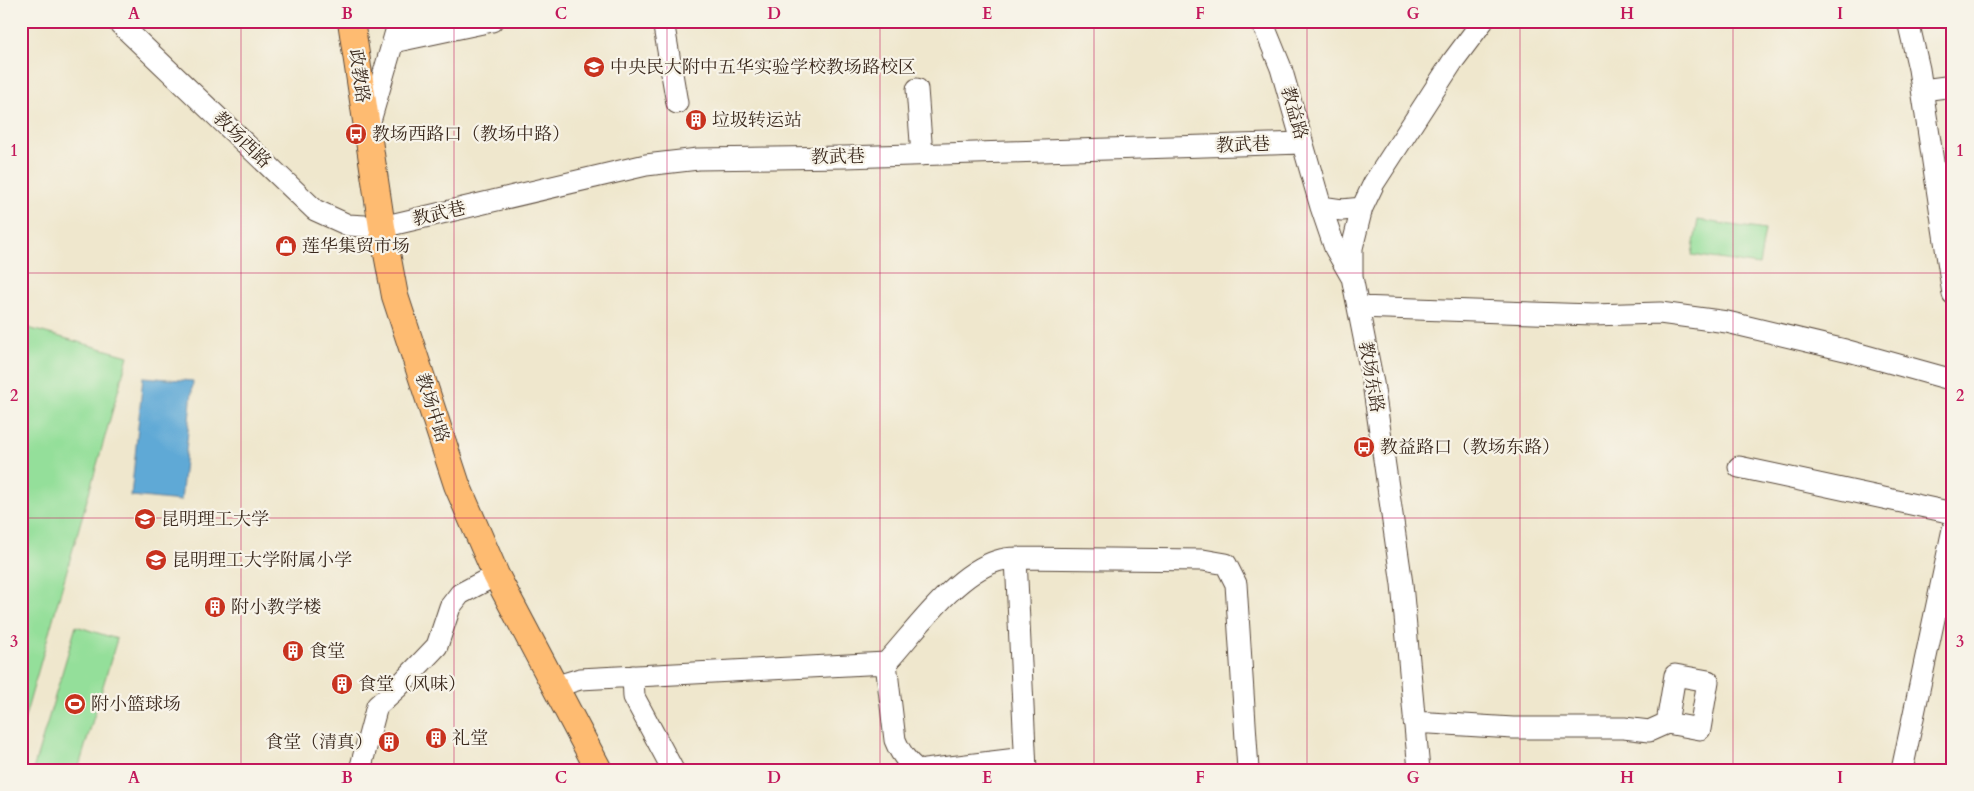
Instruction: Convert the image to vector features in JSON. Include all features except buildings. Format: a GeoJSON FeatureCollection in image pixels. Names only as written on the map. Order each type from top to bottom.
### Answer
{"type":"FeatureCollection","features":[{"type":"Feature","properties":{"kind":"main road","name":"政教路"},"geometry":{"type":"LineString","coordinates":[[351,21],[367,131]]}},
{"type":"Feature","properties":{"kind":"main road","name":"教场中路"},"geometry":{"type":"LineString","coordinates":[[367,131],[395,296],[489,578],[554,687],[599,770]]}},
{"type":"Feature","properties":{"kind":"street","name":"教场西路"},"geometry":{"type":"LineString","coordinates":[[117,21],[316,210],[348,226],[382,227]]}},
{"type":"Feature","properties":{"kind":"street","name":"教场中路"},"geometry":{"type":"LineString","coordinates":[[367,131],[399,21]]}},
{"type":"Feature","properties":{"kind":"street"},"geometry":{"type":"LineString","coordinates":[[394,42],[492,21]]}},
{"type":"Feature","properties":{"kind":"street"},"geometry":{"type":"LineString","coordinates":[[662,21],[677,103]]}},
{"type":"Feature","properties":{"kind":"street","name":"教益路"},"geometry":{"type":"LineString","coordinates":[[1260,21],[1281,68],[1335,248],[1352,278]]}},
{"type":"Feature","properties":{"kind":"street","name":"教场东路"},"geometry":{"type":"LineString","coordinates":[[1419,770],[1402,584],[1373,383],[1352,278],[1352,248],[1362,208],[1374,183],[1453,61],[1483,21]]}},
{"type":"Feature","properties":{"kind":"street"},"geometry":{"type":"LineString","coordinates":[[1908,21],[1923,90],[1953,294]]}},
{"type":"Feature","properties":{"kind":"street"},"geometry":{"type":"LineString","coordinates":[[1923,90],[1953,86]]}},
{"type":"Feature","properties":{"kind":"street"},"geometry":{"type":"LineString","coordinates":[[917,89],[922,155]]}},
{"type":"Feature","properties":{"kind":"street","name":"教武巷"},"geometry":{"type":"LineString","coordinates":[[382,227],[646,165],[698,159],[922,155],[1302,143]]}},
{"type":"Feature","properties":{"kind":"street"},"geometry":{"type":"LineString","coordinates":[[1321,206],[1342,210],[1362,208]]}},
{"type":"Feature","properties":{"kind":"street"},"geometry":{"type":"LineString","coordinates":[[1358,307],[1592,315],[1660,314],[1727,322],[1845,350],[1953,380]]}},
{"type":"Feature","properties":{"kind":"street"},"geometry":{"type":"LineString","coordinates":[[1739,467],[1953,513]]}},
{"type":"Feature","properties":{"kind":"street"},"geometry":{"type":"LineString","coordinates":[[1902,770],[1953,529]]}},
{"type":"Feature","properties":{"kind":"street"},"geometry":{"type":"LineString","coordinates":[[925,770],[1026,764],[1016,558]]}},
{"type":"Feature","properties":{"kind":"street"},"geometry":{"type":"LineString","coordinates":[[554,687],[580,679],[886,663],[957,584],[977,570],[997,560],[1016,558],[1203,560],[1226,564],[1236,584],[1248,770]]}},
{"type":"Feature","properties":{"kind":"street"},"geometry":{"type":"LineString","coordinates":[[360,770],[377,706],[437,646],[450,607],[460,594],[489,578]]}},
{"type":"Feature","properties":{"kind":"street"},"geometry":{"type":"LineString","coordinates":[[886,663],[895,740],[899,752],[917,770]]}},
{"type":"Feature","properties":{"kind":"street"},"geometry":{"type":"LineString","coordinates":[[633,676],[634,697],[673,770]]}},
{"type":"Feature","properties":{"kind":"street"},"geometry":{"type":"LineString","coordinates":[[1414,722],[1514,728],[1624,728],[1649,731],[1667,723]]}},
{"type":"Feature","properties":{"kind":"green space"},"geometry":{"type":"Polygon","coordinates":[[[1698,220],[1765,230],[1759,265],[1692,255],[1698,220]]]}},
{"type":"Feature","properties":{"kind":"green space"},"geometry":{"type":"Polygon","coordinates":[[[21,326],[128,356],[21,731],[21,326]]]}},
{"type":"Feature","properties":{"kind":"green space","name":"附小篮球场"},"geometry":{"type":"Polygon","coordinates":[[[76,626],[117,639],[78,770],[33,770],[76,626]]]}},
{"type":"Feature","properties":{"kind":"water"},"geometry":{"type":"Polygon","coordinates":[[[143,377],[193,381],[181,501],[131,496],[143,377]]]}},
{"type":"Feature","properties":{"kind":"place","name":"中央民大附中五华实验学校教场路校区"},"geometry":{"type":"Point","coordinates":[594,67]}},
{"type":"Feature","properties":{"kind":"place","name":"垃圾转运站"},"geometry":{"type":"Point","coordinates":[696,120]}},
{"type":"Feature","properties":{"kind":"place","name":"教场西路口（教场中路）"},"geometry":{"type":"Point","coordinates":[356,134]}},
{"type":"Feature","properties":{"kind":"place","name":"莲华集贸市场"},"geometry":{"type":"Point","coordinates":[286,246]}},
{"type":"Feature","properties":{"kind":"place","name":"教益路口（教场东路）"},"geometry":{"type":"Point","coordinates":[1364,447]}},
{"type":"Feature","properties":{"kind":"place","name":"昆明理工大学"},"geometry":{"type":"Point","coordinates":[145,519]}},
{"type":"Feature","properties":{"kind":"place","name":"昆明理工大学附属小学"},"geometry":{"type":"Point","coordinates":[156,560]}},
{"type":"Feature","properties":{"kind":"place","name":"附小教学楼"},"geometry":{"type":"Point","coordinates":[215,607]}},
{"type":"Feature","properties":{"kind":"place","name":"食堂"},"geometry":{"type":"Point","coordinates":[293,651]}},
{"type":"Feature","properties":{"kind":"place","name":"食堂（风味）"},"geometry":{"type":"Point","coordinates":[342,684]}},
{"type":"Feature","properties":{"kind":"place","name":"附小篮球场"},"geometry":{"type":"Point","coordinates":[75,704]}},
{"type":"Feature","properties":{"kind":"place","name":"礼堂"},"geometry":{"type":"Point","coordinates":[436,738]}},
{"type":"Feature","properties":{"kind":"place","name":"食堂（清真）"},"geometry":{"type":"Point","coordinates":[389,742]}}]}
